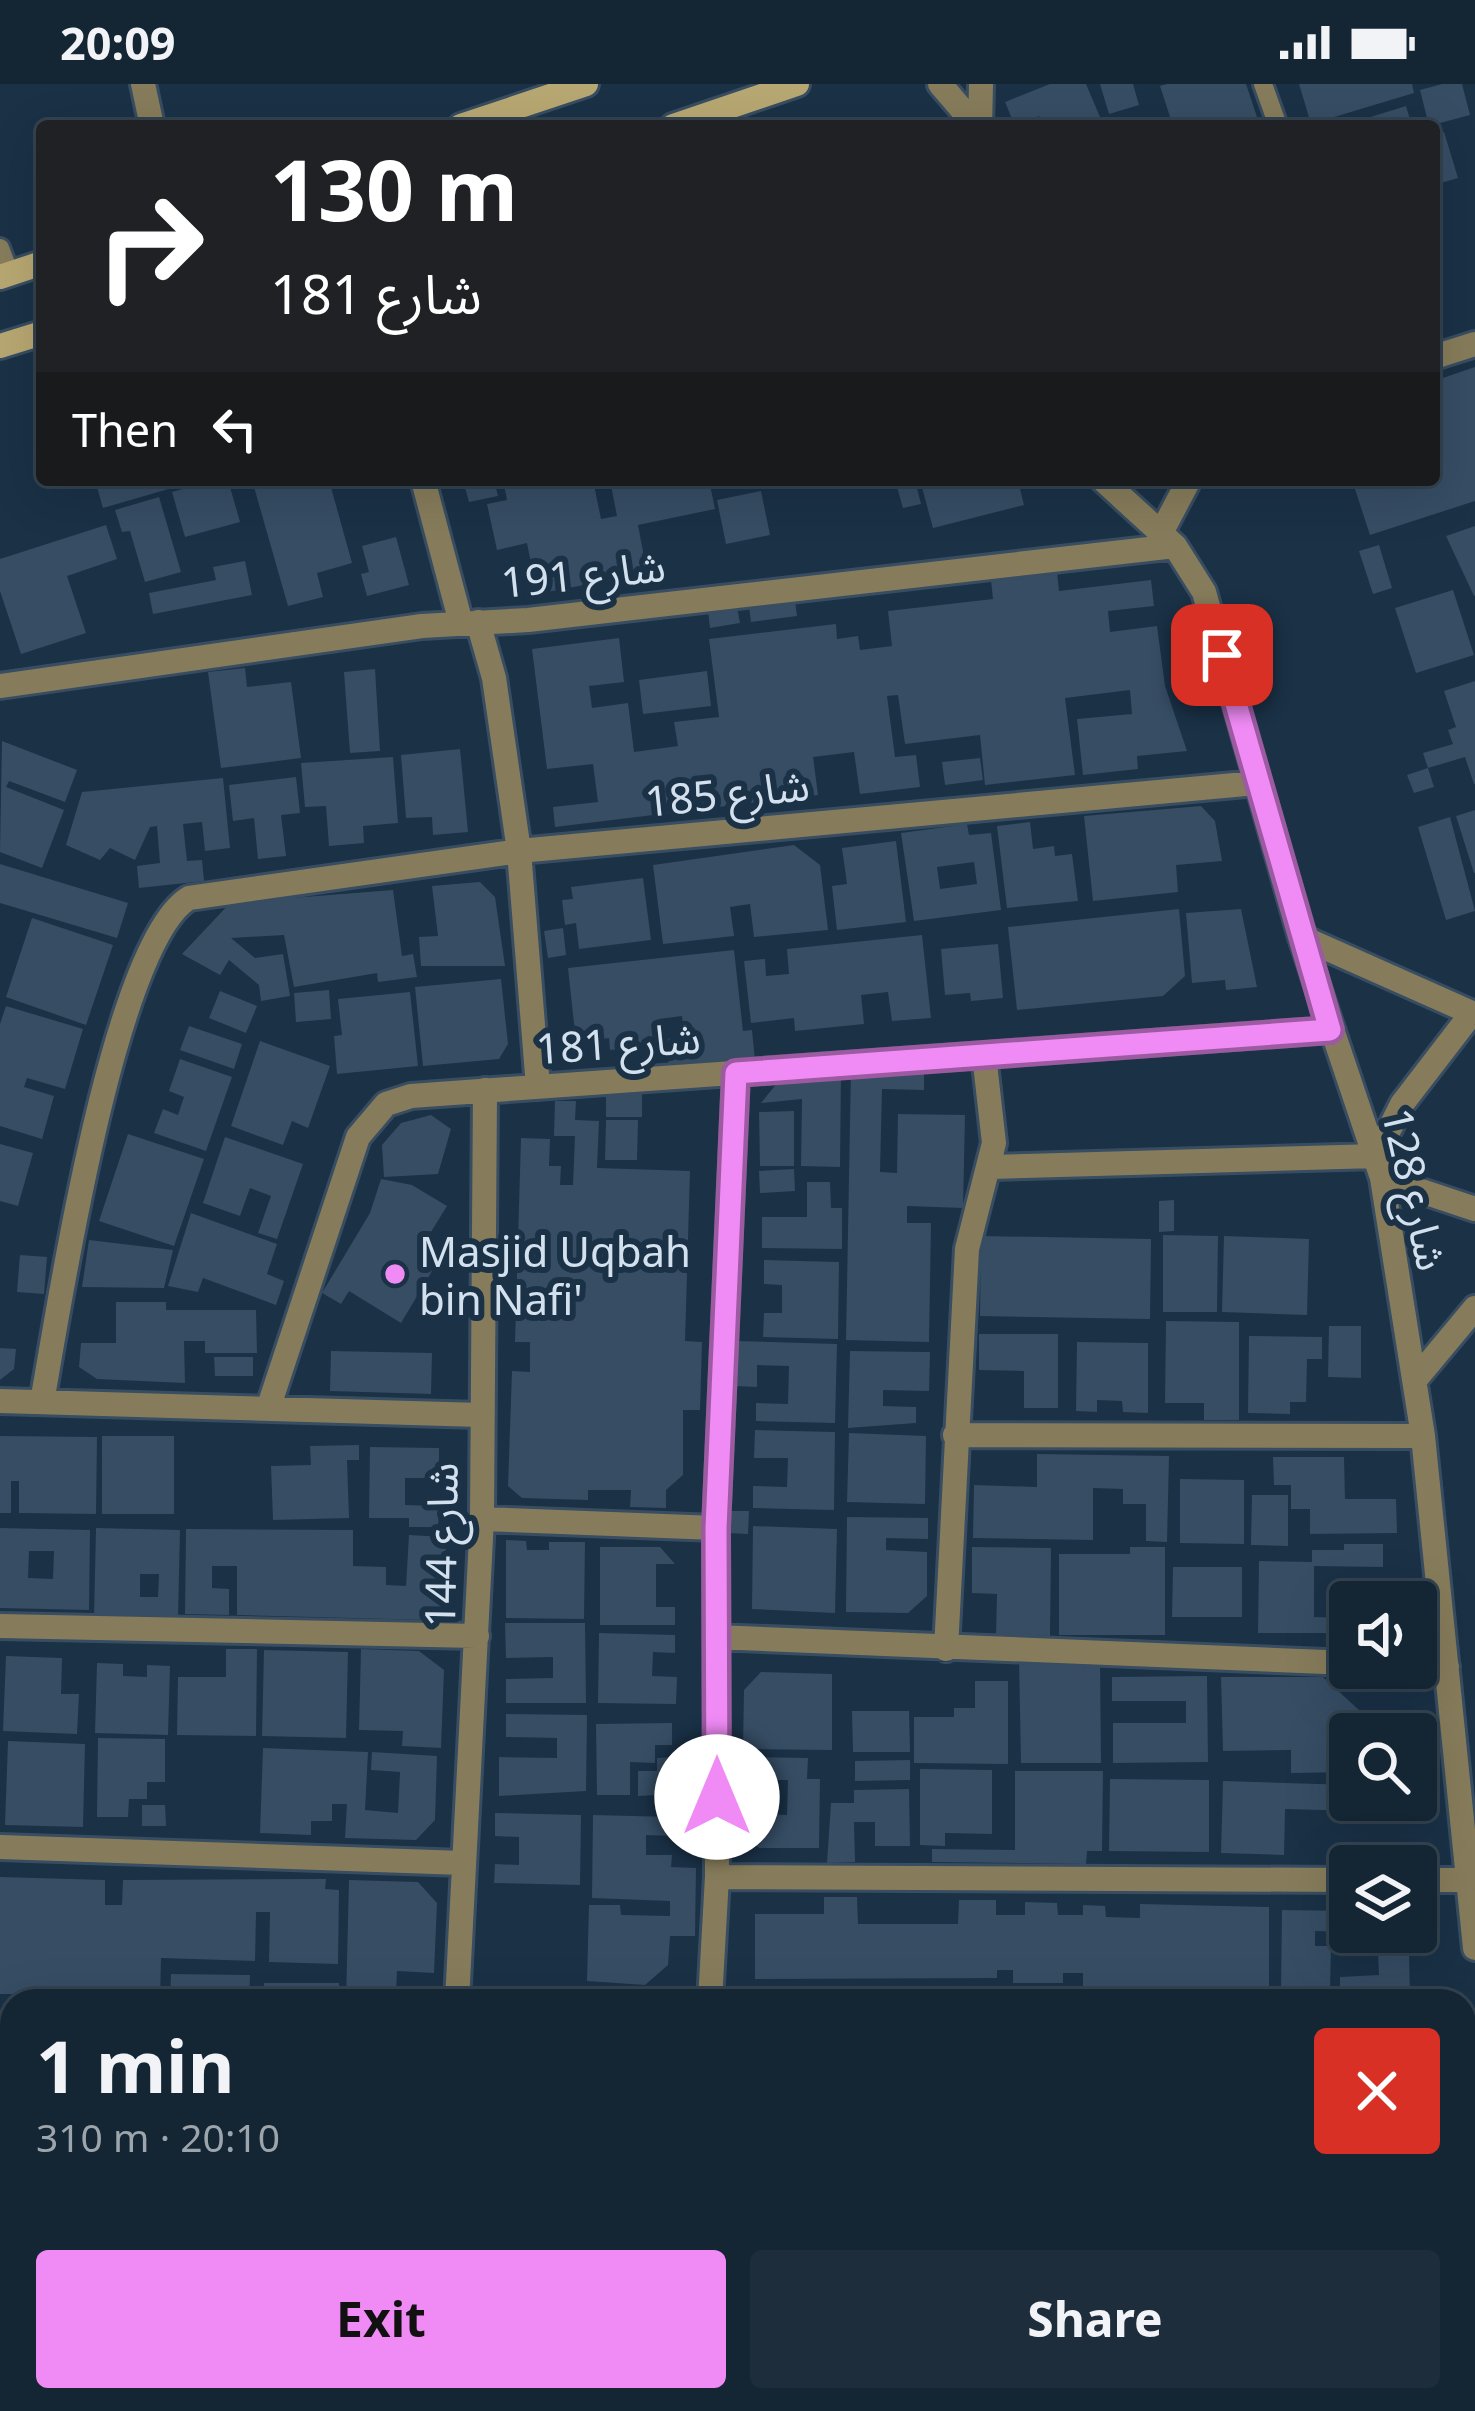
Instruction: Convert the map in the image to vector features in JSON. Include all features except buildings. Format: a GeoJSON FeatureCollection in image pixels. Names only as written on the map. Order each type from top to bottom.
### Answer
{"type":"FeatureCollection","features":[{"type":"Feature","properties":{"kind":"street"},"geometry":{"type":"LineString","coordinates":[[143,84],[155,120]]}},
{"type":"Feature","properties":{"kind":"street"},"geometry":{"type":"LineString","coordinates":[[479,120],[586,84]]}},
{"type":"Feature","properties":{"kind":"street"},"geometry":{"type":"LineString","coordinates":[[692,120],[797,84]]}},
{"type":"Feature","properties":{"kind":"street"},"geometry":{"type":"LineString","coordinates":[[940,84],[973,120]]}},
{"type":"Feature","properties":{"kind":"street"},"geometry":{"type":"LineString","coordinates":[[978,120],[981,84]]}},
{"type":"Feature","properties":{"kind":"street"},"geometry":{"type":"LineString","coordinates":[[5,275],[36,265]]}},
{"type":"Feature","properties":{"kind":"street"},"geometry":{"type":"LineString","coordinates":[[0,346],[36,335]]}},
{"type":"Feature","properties":{"kind":"street"},"geometry":{"type":"LineString","coordinates":[[1440,355],[1475,344]]}},
{"type":"Feature","properties":{"kind":"street"},"geometry":{"type":"LineString","coordinates":[[426,486],[470,622],[494,678],[519,851],[538,1087]]}},
{"type":"Feature","properties":{"kind":"street","name":"شارع 128"},"geometry":{"type":"LineString","coordinates":[[1110,486],[1168,540],[1211,612],[1301,937],[1379,1167],[1423,1436],[1470,1863],[1475,1948]]}},
{"type":"Feature","properties":{"kind":"street"},"geometry":{"type":"LineString","coordinates":[[1168,540],[1187,486]]}},
{"type":"Feature","properties":{"kind":"street","name":"شارع 191"},"geometry":{"type":"LineString","coordinates":[[0,686],[470,622],[1168,540]]}},
{"type":"Feature","properties":{"kind":"street","name":"شارع 185"},"geometry":{"type":"LineString","coordinates":[[42,1402],[97,1110],[161,921],[172,908],[208,892],[519,851],[1256,783]]}},
{"type":"Feature","properties":{"kind":"street"},"geometry":{"type":"LineString","coordinates":[[1301,937],[1473,1012],[1423,1072],[1379,1167]]}},
{"type":"Feature","properties":{"kind":"street","name":"شارع 181"},"geometry":{"type":"LineString","coordinates":[[268,1409],[350,1157],[370,1118],[386,1104],[411,1096],[485,1090],[1330,1030]]}},
{"type":"Feature","properties":{"kind":"street"},"geometry":{"type":"LineString","coordinates":[[946,1648],[967,1249],[991,1167],[994,1121],[984,1055]]}},
{"type":"Feature","properties":{"kind":"street"},"geometry":{"type":"LineString","coordinates":[[711,1989],[717,1877],[716,1528],[736,1073]]}},
{"type":"Feature","properties":{"kind":"street","name":"شارع 144"},"geometry":{"type":"LineString","coordinates":[[457,1989],[482,1519],[485,1090]]}},
{"type":"Feature","properties":{"kind":"street"},"geometry":{"type":"LineString","coordinates":[[991,1167],[1379,1167],[1475,1209]]}},
{"type":"Feature","properties":{"kind":"street"},"geometry":{"type":"LineString","coordinates":[[1415,1380],[1475,1308]]}},
{"type":"Feature","properties":{"kind":"street"},"geometry":{"type":"LineString","coordinates":[[0,1401],[481,1415]]}},
{"type":"Feature","properties":{"kind":"street"},"geometry":{"type":"LineString","coordinates":[[955,1436],[1423,1436]]}},
{"type":"Feature","properties":{"kind":"street"},"geometry":{"type":"LineString","coordinates":[[482,1519],[716,1528]]}},
{"type":"Feature","properties":{"kind":"street"},"geometry":{"type":"LineString","coordinates":[[0,1626],[477,1636]]}},
{"type":"Feature","properties":{"kind":"street"},"geometry":{"type":"LineString","coordinates":[[716,1636],[1329,1663]]}},
{"type":"Feature","properties":{"kind":"street"},"geometry":{"type":"LineString","coordinates":[[1437,1667],[1447,1667]]}},
{"type":"Feature","properties":{"kind":"street"},"geometry":{"type":"LineString","coordinates":[[0,1847],[463,1863]]}},
{"type":"Feature","properties":{"kind":"street"},"geometry":{"type":"LineString","coordinates":[[1437,1873],[1470,1863]]}},
{"type":"Feature","properties":{"kind":"street"},"geometry":{"type":"LineString","coordinates":[[717,1877],[1329,1880]]}},
{"type":"Feature","properties":{"kind":"lane"},"geometry":{"type":"LineString","coordinates":[[1264,84],[1276,120]]}},
{"type":"Feature","properties":{"kind":"lane"},"geometry":{"type":"LineString","coordinates":[[0,248],[5,275]]}},
{"type":"Feature","properties":{"kind":"place","name":"Masjid Uqbah bin Nafi'"},"geometry":{"type":"Point","coordinates":[395,1274]}},
{"type":"Feature","properties":{"kind":"route"},"geometry":{"type":"LineString","coordinates":[[717,1797],[716,1528],[736,1073],[1330,1030],[1222,655]]}}]}
